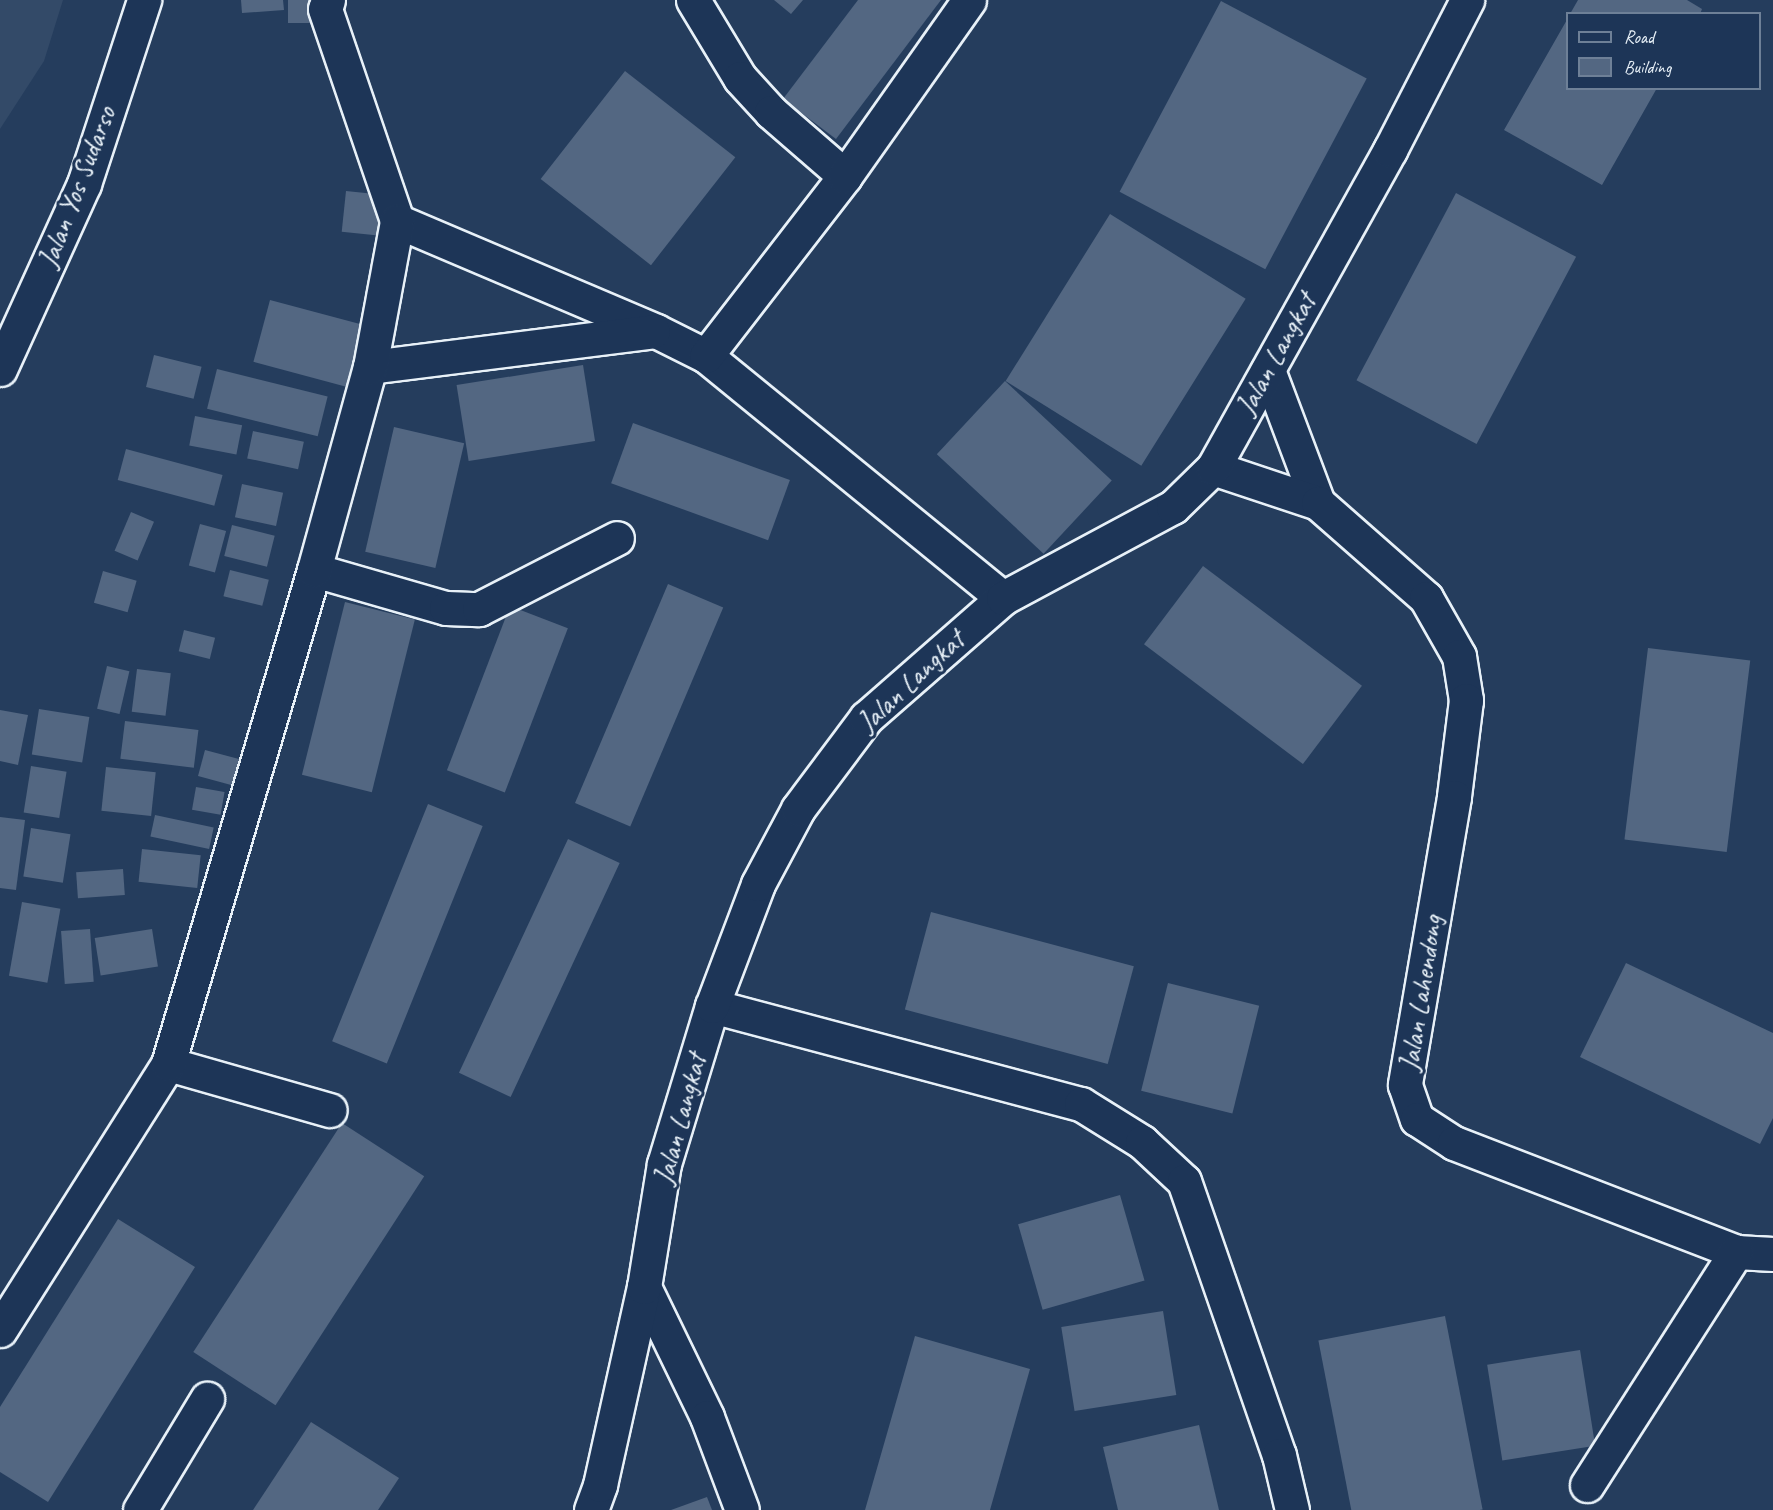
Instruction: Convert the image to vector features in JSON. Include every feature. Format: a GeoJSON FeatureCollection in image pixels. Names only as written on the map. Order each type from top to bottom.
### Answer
{"type":"FeatureCollection","features":[{"type":"Feature","properties":{"kind":"street","name":"Jalan Yos Sudarso"},"geometry":{"type":"LineString","coordinates":[[0,369],[84,184],[144,0]]}},
{"type":"Feature","properties":{"kind":"street"},"geometry":{"type":"LineString","coordinates":[[0,1330],[168,1064],[314,570],[369,367],[397,221],[325,9],[328,0]]}},
{"type":"Feature","properties":{"kind":"street"},"geometry":{"type":"LineString","coordinates":[[693,0],[740,78],[771,112],[845,176]]}},
{"type":"Feature","properties":{"kind":"street"},"geometry":{"type":"LineString","coordinates":[[705,356],[845,176],[969,0]]}},
{"type":"Feature","properties":{"kind":"street","name":"Jalan Langkat"},"geometry":{"type":"LineString","coordinates":[[591,1510],[600,1485],[645,1287],[663,1164],[712,1006],[758,884],[798,809],[866,718],[1003,598],[1173,507],[1213,468],[1390,150],[1467,0]]}},
{"type":"Feature","properties":{"kind":"street"},"geometry":{"type":"LineString","coordinates":[[397,221],[656,331],[705,356],[1003,598]]}},
{"type":"Feature","properties":{"kind":"street"},"geometry":{"type":"LineString","coordinates":[[369,367],[656,331]]}},
{"type":"Feature","properties":{"kind":"street"},"geometry":{"type":"LineString","coordinates":[[1268,370],[1318,503]]}},
{"type":"Feature","properties":{"kind":"street"},"geometry":{"type":"LineString","coordinates":[[1213,468],[1318,503]]}},
{"type":"Feature","properties":{"kind":"street","name":"Jalan Lahendong"},"geometry":{"type":"LineString","coordinates":[[1318,503],[1426,598],[1459,656],[1466,700],[1454,797],[1406,1085],[1417,1119],[1454,1143],[1736,1252],[1773,1254]]}},
{"type":"Feature","properties":{"kind":"street"},"geometry":{"type":"LineString","coordinates":[[314,570],[446,608],[479,609],[617,538]]}},
{"type":"Feature","properties":{"kind":"street"},"geometry":{"type":"LineString","coordinates":[[712,1006],[1082,1104],[1142,1142],[1184,1181],[1279,1455],[1292,1510]]}},
{"type":"Feature","properties":{"kind":"street"},"geometry":{"type":"LineString","coordinates":[[168,1064],[330,1110]]}},
{"type":"Feature","properties":{"kind":"street"},"geometry":{"type":"LineString","coordinates":[[1587,1485],[1736,1252]]}},
{"type":"Feature","properties":{"kind":"street"},"geometry":{"type":"LineString","coordinates":[[645,1287],[707,1417],[742,1510]]}},
{"type":"Feature","properties":{"kind":"street"},"geometry":{"type":"LineString","coordinates":[[140,1510],[207,1400]]}},
{"type":"Feature","properties":{"kind":"shaded area"},"geometry":{"type":"Polygon","coordinates":[[[0,0],[63,0],[44,61],[0,129],[0,0]]]}},
{"type":"Feature","properties":{"kind":"building"},"geometry":{"type":"Polygon","coordinates":[[[241,0],[283,0],[284,10],[242,13],[241,0]]]}},
{"type":"Feature","properties":{"kind":"building"},"geometry":{"type":"Polygon","coordinates":[[[288,0],[314,0],[314,23],[288,23],[288,0]]]}},
{"type":"Feature","properties":{"kind":"building"},"geometry":{"type":"Polygon","coordinates":[[[774,0],[803,0],[791,14],[774,0]]]}},
{"type":"Feature","properties":{"kind":"building"},"geometry":{"type":"Polygon","coordinates":[[[858,0],[941,0],[836,139],[783,99],[858,0]]]}},
{"type":"Feature","properties":{"kind":"building"},"geometry":{"type":"Polygon","coordinates":[[[1578,0],[1687,0],[1702,9],[1701,12],[1571,12],[1578,0]]]}},
{"type":"Feature","properties":{"kind":"building"},"geometry":{"type":"Polygon","coordinates":[[[1221,1],[1367,78],[1265,269],[1120,192],[1221,1]]]}},
{"type":"Feature","properties":{"kind":"building"},"geometry":{"type":"Polygon","coordinates":[[[1566,22],[1566,90],[1656,90],[1602,185],[1504,130],[1566,22]]]}},
{"type":"Feature","properties":{"kind":"building"},"geometry":{"type":"Polygon","coordinates":[[[625,71],[735,157],[651,265],[541,179],[625,71]]]}},
{"type":"Feature","properties":{"kind":"building"},"geometry":{"type":"Polygon","coordinates":[[[346,191],[385,195],[381,236],[342,232],[346,191]]]}},
{"type":"Feature","properties":{"kind":"building"},"geometry":{"type":"Polygon","coordinates":[[[1456,193],[1576,257],[1477,444],[1356,380],[1456,193]]]}},
{"type":"Feature","properties":{"kind":"building"},"geometry":{"type":"Polygon","coordinates":[[[1110,214],[1246,299],[1141,466],[1006,381],[1110,214]]]}},
{"type":"Feature","properties":{"kind":"building"},"geometry":{"type":"Polygon","coordinates":[[[270,300],[363,325],[346,387],[253,362],[270,300]]]}},
{"type":"Feature","properties":{"kind":"building"},"geometry":{"type":"Polygon","coordinates":[[[154,355],[202,367],[194,399],[146,387],[154,355]]]}},
{"type":"Feature","properties":{"kind":"building"},"geometry":{"type":"Polygon","coordinates":[[[583,365],[595,441],[469,461],[457,385],[583,365]]]}},
{"type":"Feature","properties":{"kind":"building"},"geometry":{"type":"Polygon","coordinates":[[[217,369],[328,397],[318,436],[207,409],[217,369]]]}},
{"type":"Feature","properties":{"kind":"building"},"geometry":{"type":"Polygon","coordinates":[[[1005,381],[1112,481],[1044,554],[937,454],[1005,381]]]}},
{"type":"Feature","properties":{"kind":"building"},"geometry":{"type":"Polygon","coordinates":[[[195,416],[242,425],[236,455],[189,445],[195,416]]]}},
{"type":"Feature","properties":{"kind":"building"},"geometry":{"type":"Polygon","coordinates":[[[633,423],[790,480],[768,540],[611,483],[633,423]]]}},
{"type":"Feature","properties":{"kind":"building"},"geometry":{"type":"Polygon","coordinates":[[[394,427],[464,443],[435,568],[365,552],[394,427]]]}},
{"type":"Feature","properties":{"kind":"building"},"geometry":{"type":"Polygon","coordinates":[[[253,431],[304,442],[298,469],[247,458],[253,431]]]}},
{"type":"Feature","properties":{"kind":"building"},"geometry":{"type":"Polygon","coordinates":[[[126,449],[223,475],[214,506],[118,480],[126,449]]]}},
{"type":"Feature","properties":{"kind":"building"},"geometry":{"type":"Polygon","coordinates":[[[242,484],[283,493],[276,526],[235,517],[242,484]]]}},
{"type":"Feature","properties":{"kind":"building"},"geometry":{"type":"Polygon","coordinates":[[[131,512],[154,522],[138,560],[115,551],[131,512]]]}},
{"type":"Feature","properties":{"kind":"building"},"geometry":{"type":"Polygon","coordinates":[[[200,524],[226,531],[215,573],[189,566],[200,524]]]}},
{"type":"Feature","properties":{"kind":"building"},"geometry":{"type":"Polygon","coordinates":[[[232,525],[275,536],[267,567],[224,556],[232,525]]]}},
{"type":"Feature","properties":{"kind":"building"},"geometry":{"type":"Polygon","coordinates":[[[1203,566],[1362,686],[1303,764],[1144,644],[1203,566]]]}},
{"type":"Feature","properties":{"kind":"building"},"geometry":{"type":"Polygon","coordinates":[[[230,570],[269,580],[262,606],[223,596],[230,570]]]}},
{"type":"Feature","properties":{"kind":"building"},"geometry":{"type":"Polygon","coordinates":[[[103,571],[137,581],[128,612],[94,603],[103,571]]]}},
{"type":"Feature","properties":{"kind":"building"},"geometry":{"type":"Polygon","coordinates":[[[668,584],[723,607],[630,827],[575,803],[668,584]]]}},
{"type":"Feature","properties":{"kind":"building"},"geometry":{"type":"Polygon","coordinates":[[[345,602],[415,619],[372,792],[302,775],[345,602]]]}},
{"type":"Feature","properties":{"kind":"building"},"geometry":{"type":"Polygon","coordinates":[[[510,606],[568,628],[505,793],[447,770],[510,606]]]}},
{"type":"Feature","properties":{"kind":"building"},"geometry":{"type":"Polygon","coordinates":[[[184,630],[215,638],[210,659],[179,651],[184,630]]]}},
{"type":"Feature","properties":{"kind":"building"},"geometry":{"type":"Polygon","coordinates":[[[1648,648],[1750,661],[1727,852],[1624,840],[1648,648]]]}},
{"type":"Feature","properties":{"kind":"building"},"geometry":{"type":"Polygon","coordinates":[[[107,666],[129,671],[120,714],[97,709],[107,666]]]}},
{"type":"Feature","properties":{"kind":"building"},"geometry":{"type":"Polygon","coordinates":[[[137,669],[171,673],[166,716],[132,712],[137,669]]]}},
{"type":"Feature","properties":{"kind":"building"},"geometry":{"type":"Polygon","coordinates":[[[39,709],[89,717],[82,762],[32,754],[39,709]]]}},
{"type":"Feature","properties":{"kind":"building"},"geometry":{"type":"Polygon","coordinates":[[[0,710],[28,715],[18,765],[0,761],[0,710]]]}},
{"type":"Feature","properties":{"kind":"building"},"geometry":{"type":"Polygon","coordinates":[[[125,721],[198,730],[194,768],[120,759],[125,721]]]}},
{"type":"Feature","properties":{"kind":"building"},"geometry":{"type":"Polygon","coordinates":[[[205,750],[243,760],[236,786],[198,776],[205,750]]]}},
{"type":"Feature","properties":{"kind":"building"},"geometry":{"type":"Polygon","coordinates":[[[31,766],[67,772],[59,818],[24,812],[31,766]]]}},
{"type":"Feature","properties":{"kind":"building"},"geometry":{"type":"Polygon","coordinates":[[[106,767],[156,772],[151,816],[101,811],[106,767]]]}},
{"type":"Feature","properties":{"kind":"building"},"geometry":{"type":"Polygon","coordinates":[[[196,787],[225,792],[221,815],[192,810],[196,787]]]}},
{"type":"Feature","properties":{"kind":"building"},"geometry":{"type":"Polygon","coordinates":[[[428,804],[483,826],[387,1063],[332,1041],[428,804]]]}},
{"type":"Feature","properties":{"kind":"building"},"geometry":{"type":"Polygon","coordinates":[[[155,815],[214,827],[209,849],[150,837],[155,815]]]}},
{"type":"Feature","properties":{"kind":"building"},"geometry":{"type":"Polygon","coordinates":[[[0,817],[25,820],[16,890],[0,888],[0,817]]]}},
{"type":"Feature","properties":{"kind":"building"},"geometry":{"type":"Polygon","coordinates":[[[31,828],[71,834],[63,883],[23,876],[31,828]]]}},
{"type":"Feature","properties":{"kind":"building"},"geometry":{"type":"Polygon","coordinates":[[[568,839],[620,863],[511,1097],[459,1073],[568,839]]]}},
{"type":"Feature","properties":{"kind":"building"},"geometry":{"type":"Polygon","coordinates":[[[142,849],[201,855],[197,888],[139,882],[142,849]]]}},
{"type":"Feature","properties":{"kind":"building"},"geometry":{"type":"Polygon","coordinates":[[[123,869],[125,895],[78,898],[76,872],[123,869]]]}},
{"type":"Feature","properties":{"kind":"building"},"geometry":{"type":"Polygon","coordinates":[[[22,902],[60,909],[47,983],[9,976],[22,902]]]}},
{"type":"Feature","properties":{"kind":"building"},"geometry":{"type":"Polygon","coordinates":[[[931,912],[1134,966],[1108,1064],[905,1010],[931,912]]]}},
{"type":"Feature","properties":{"kind":"building"},"geometry":{"type":"Polygon","coordinates":[[[90,929],[94,982],[65,984],[61,931],[90,929]]]}},
{"type":"Feature","properties":{"kind":"building"},"geometry":{"type":"Polygon","coordinates":[[[152,929],[158,967],[101,976],[95,938],[152,929]]]}},
{"type":"Feature","properties":{"kind":"building"},"geometry":{"type":"Polygon","coordinates":[[[1626,963],[1773,1033],[1773,1118],[1760,1144],[1580,1057],[1626,963]]]}},
{"type":"Feature","properties":{"kind":"building"},"geometry":{"type":"Polygon","coordinates":[[[1168,983],[1259,1006],[1232,1113],[1141,1091],[1168,983]]]}},
{"type":"Feature","properties":{"kind":"building"},"geometry":{"type":"Polygon","coordinates":[[[342,1123],[424,1176],[276,1405],[193,1352],[342,1123]]]}},
{"type":"Feature","properties":{"kind":"building"},"geometry":{"type":"Polygon","coordinates":[[[1120,1195],[1145,1281],[1043,1310],[1018,1224],[1120,1195]]]}},
{"type":"Feature","properties":{"kind":"building"},"geometry":{"type":"Polygon","coordinates":[[[118,1219],[195,1267],[48,1502],[0,1472],[0,1407],[118,1219]]]}},
{"type":"Feature","properties":{"kind":"building"},"geometry":{"type":"Polygon","coordinates":[[[1163,1311],[1176,1395],[1075,1411],[1061,1327],[1163,1311]]]}},
{"type":"Feature","properties":{"kind":"building"},"geometry":{"type":"Polygon","coordinates":[[[1445,1316],[1483,1509],[1351,1510],[1318,1341],[1445,1316]]]}},
{"type":"Feature","properties":{"kind":"building"},"geometry":{"type":"Polygon","coordinates":[[[915,1336],[1030,1369],[990,1510],[865,1510],[915,1336]]]}},
{"type":"Feature","properties":{"kind":"building"},"geometry":{"type":"Polygon","coordinates":[[[1580,1350],[1595,1446],[1502,1461],[1487,1365],[1580,1350]]]}},
{"type":"Feature","properties":{"kind":"building"},"geometry":{"type":"Polygon","coordinates":[[[311,1422],[399,1478],[378,1510],[253,1510],[311,1422]]]}},
{"type":"Feature","properties":{"kind":"building"},"geometry":{"type":"Polygon","coordinates":[[[1199,1425],[1219,1510],[1118,1510],[1103,1447],[1199,1425]]]}},
{"type":"Feature","properties":{"kind":"building"},"geometry":{"type":"Polygon","coordinates":[[[707,1497],[712,1510],[671,1510],[707,1497]]]}}]}
